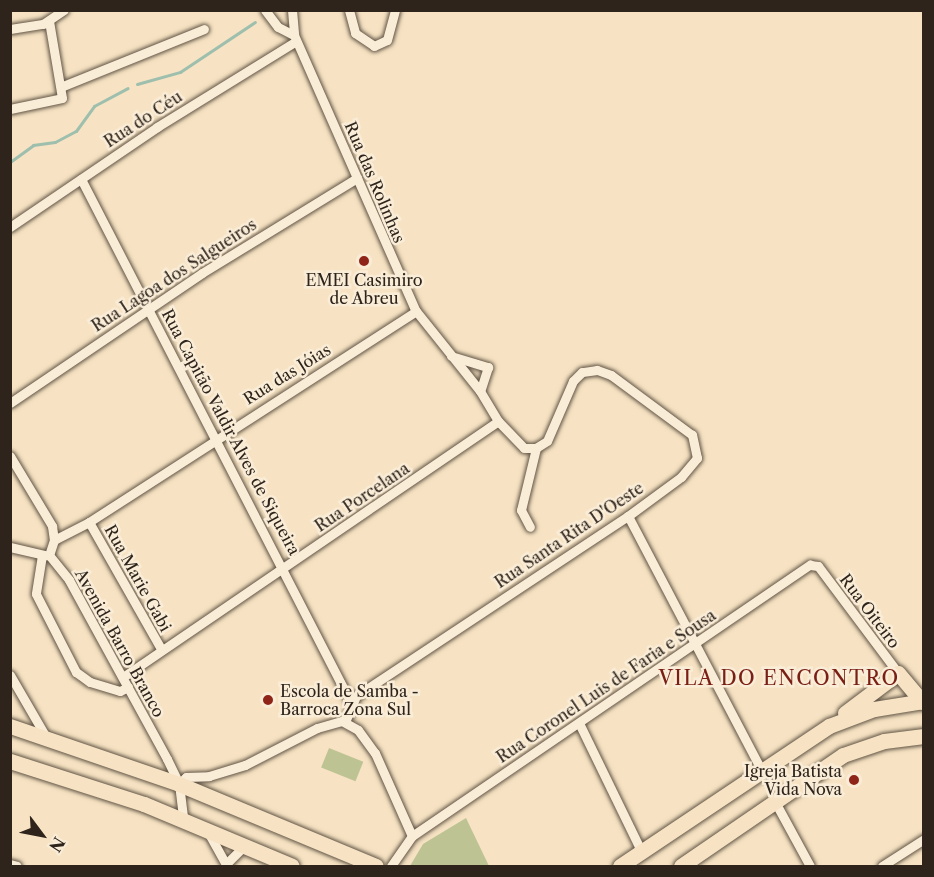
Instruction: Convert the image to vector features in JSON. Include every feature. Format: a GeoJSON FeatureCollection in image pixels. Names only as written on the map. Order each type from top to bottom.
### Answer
{"type":"FeatureCollection","features":[{"type":"Feature","properties":{"kind":"main road"},"geometry":{"type":"LineString","coordinates":[[620,867],[829,726],[898,673],[923,702]]}},
{"type":"Feature","properties":{"kind":"main road"},"geometry":{"type":"LineString","coordinates":[[829,726],[874,709],[923,702]]}},
{"type":"Feature","properties":{"kind":"main road"},"geometry":{"type":"LineString","coordinates":[[10,726],[179,784],[376,867]]}},
{"type":"Feature","properties":{"kind":"main road"},"geometry":{"type":"LineString","coordinates":[[681,867],[820,769],[864,746],[924,736]]}},
{"type":"Feature","properties":{"kind":"main road"},"geometry":{"type":"LineString","coordinates":[[10,761],[183,819],[292,867]]}},
{"type":"Feature","properties":{"kind":"street"},"geometry":{"type":"LineString","coordinates":[[10,29],[49,21],[64,10]]}},
{"type":"Feature","properties":{"kind":"street"},"geometry":{"type":"LineString","coordinates":[[265,10],[278,27],[295,38]]}},
{"type":"Feature","properties":{"kind":"street","name":"Rua das Rolinhas"},"geometry":{"type":"LineString","coordinates":[[292,10],[295,38],[416,311],[480,391],[498,421],[524,448],[537,448]]}},
{"type":"Feature","properties":{"kind":"street"},"geometry":{"type":"LineString","coordinates":[[349,10],[355,33],[374,46],[387,40],[395,10]]}},
{"type":"Feature","properties":{"kind":"street"},"geometry":{"type":"LineString","coordinates":[[10,109],[60,100],[63,86],[49,21]]}},
{"type":"Feature","properties":{"kind":"street"},"geometry":{"type":"LineString","coordinates":[[63,86],[204,29]]}},
{"type":"Feature","properties":{"kind":"street","name":"Rua do Céu"},"geometry":{"type":"LineString","coordinates":[[10,227],[157,127],[295,38]]}},
{"type":"Feature","properties":{"kind":"street","name":"Rua Lagoa dos Salgueiros"},"geometry":{"type":"LineString","coordinates":[[10,403],[149,308],[357,178]]}},
{"type":"Feature","properties":{"kind":"street","name":"Rua Capitão Valdir Alves de Siqueira"},"geometry":{"type":"LineString","coordinates":[[81,179],[284,567],[350,701]]}},
{"type":"Feature","properties":{"kind":"street","name":"Rua das Jóias"},"geometry":{"type":"LineString","coordinates":[[54,540],[89,522],[217,437],[416,311]]}},
{"type":"Feature","properties":{"kind":"street"},"geometry":{"type":"LineString","coordinates":[[450,356],[488,367],[480,391]]}},
{"type":"Feature","properties":{"kind":"street","name":"Rua Santa Rita D'Oeste"},"geometry":{"type":"LineString","coordinates":[[350,701],[628,516],[690,469],[697,458],[695,441],[683,427],[611,375],[590,370],[576,377],[547,441],[537,448]]}},
{"type":"Feature","properties":{"kind":"street","name":"Rua Porcelana"},"geometry":{"type":"LineString","coordinates":[[123,677],[498,421]]}},
{"type":"Feature","properties":{"kind":"street"},"geometry":{"type":"LineString","coordinates":[[530,527],[521,510],[537,448]]}},
{"type":"Feature","properties":{"kind":"street"},"geometry":{"type":"LineString","coordinates":[[10,456],[46,514],[54,540],[45,555],[36,594],[76,672],[90,682],[120,691],[128,687]]}},
{"type":"Feature","properties":{"kind":"street"},"geometry":{"type":"LineString","coordinates":[[628,516],[693,646],[762,771]]}},
{"type":"Feature","properties":{"kind":"street","name":"Rua Marie Gabi"},"geometry":{"type":"LineString","coordinates":[[89,522],[161,650]]}},
{"type":"Feature","properties":{"kind":"street"},"geometry":{"type":"LineString","coordinates":[[10,546],[45,555]]}},
{"type":"Feature","properties":{"kind":"street","name":"Avenida Barro Branco"},"geometry":{"type":"LineString","coordinates":[[45,555],[69,580],[179,784]]}},
{"type":"Feature","properties":{"kind":"street","name":"Rua Coronel Luis de Faria e Sousa"},"geometry":{"type":"LineString","coordinates":[[412,836],[810,565],[818,566]]}},
{"type":"Feature","properties":{"kind":"street","name":"Rua Oiteiro"},"geometry":{"type":"LineString","coordinates":[[818,566],[898,673]]}},
{"type":"Feature","properties":{"kind":"street"},"geometry":{"type":"LineString","coordinates":[[10,675],[46,738]]}},
{"type":"Feature","properties":{"kind":"street"},"geometry":{"type":"LineString","coordinates":[[345,722],[350,701]]}},
{"type":"Feature","properties":{"kind":"street"},"geometry":{"type":"LineString","coordinates":[[183,819],[179,784],[186,777],[209,776],[245,765],[317,728],[345,722],[363,735],[375,753],[412,836],[391,867]]}},
{"type":"Feature","properties":{"kind":"street"},"geometry":{"type":"LineString","coordinates":[[579,723],[642,853]]}},
{"type":"Feature","properties":{"kind":"street"},"geometry":{"type":"LineString","coordinates":[[774,800],[810,867]]}},
{"type":"Feature","properties":{"kind":"street"},"geometry":{"type":"LineString","coordinates":[[207,830],[226,865],[244,846]]}},
{"type":"Feature","properties":{"kind":"street"},"geometry":{"type":"LineString","coordinates":[[882,867],[924,839]]}},
{"type":"Feature","properties":{"kind":"street"},"geometry":{"type":"LineString","coordinates":[[10,864],[17,867]]}},
{"type":"Feature","properties":{"kind":"green space"},"geometry":{"type":"Polygon","coordinates":[[[329,748],[363,762],[355,781],[321,767],[329,748]]]}},
{"type":"Feature","properties":{"kind":"green space"},"geometry":{"type":"Polygon","coordinates":[[[466,818],[489,866],[410,866],[423,844],[466,818]]]}},
{"type":"Feature","properties":{"kind":"waterway"},"geometry":{"type":"LineString","coordinates":[[137,84],[180,72],[255,22]]}},
{"type":"Feature","properties":{"kind":"waterway"},"geometry":{"type":"LineString","coordinates":[[10,162],[33,145],[55,142],[76,131],[94,106],[128,88]]}},
{"type":"Feature","properties":{"kind":"place","name":"EMEI Casimiro de Abreu"},"geometry":{"type":"Point","coordinates":[364,261]}},
{"type":"Feature","properties":{"kind":"place","name":"Escola de Samba - Barroca Zona Sul"},"geometry":{"type":"Point","coordinates":[268,700]}},
{"type":"Feature","properties":{"kind":"place","name":"Igreja Batista Vida Nova"},"geometry":{"type":"Point","coordinates":[854,780]}},
{"type":"Feature","properties":{"kind":"district","name":"VILA DO ENCONTRO"},"geometry":{"type":"Point","coordinates":[779,678]}}]}
